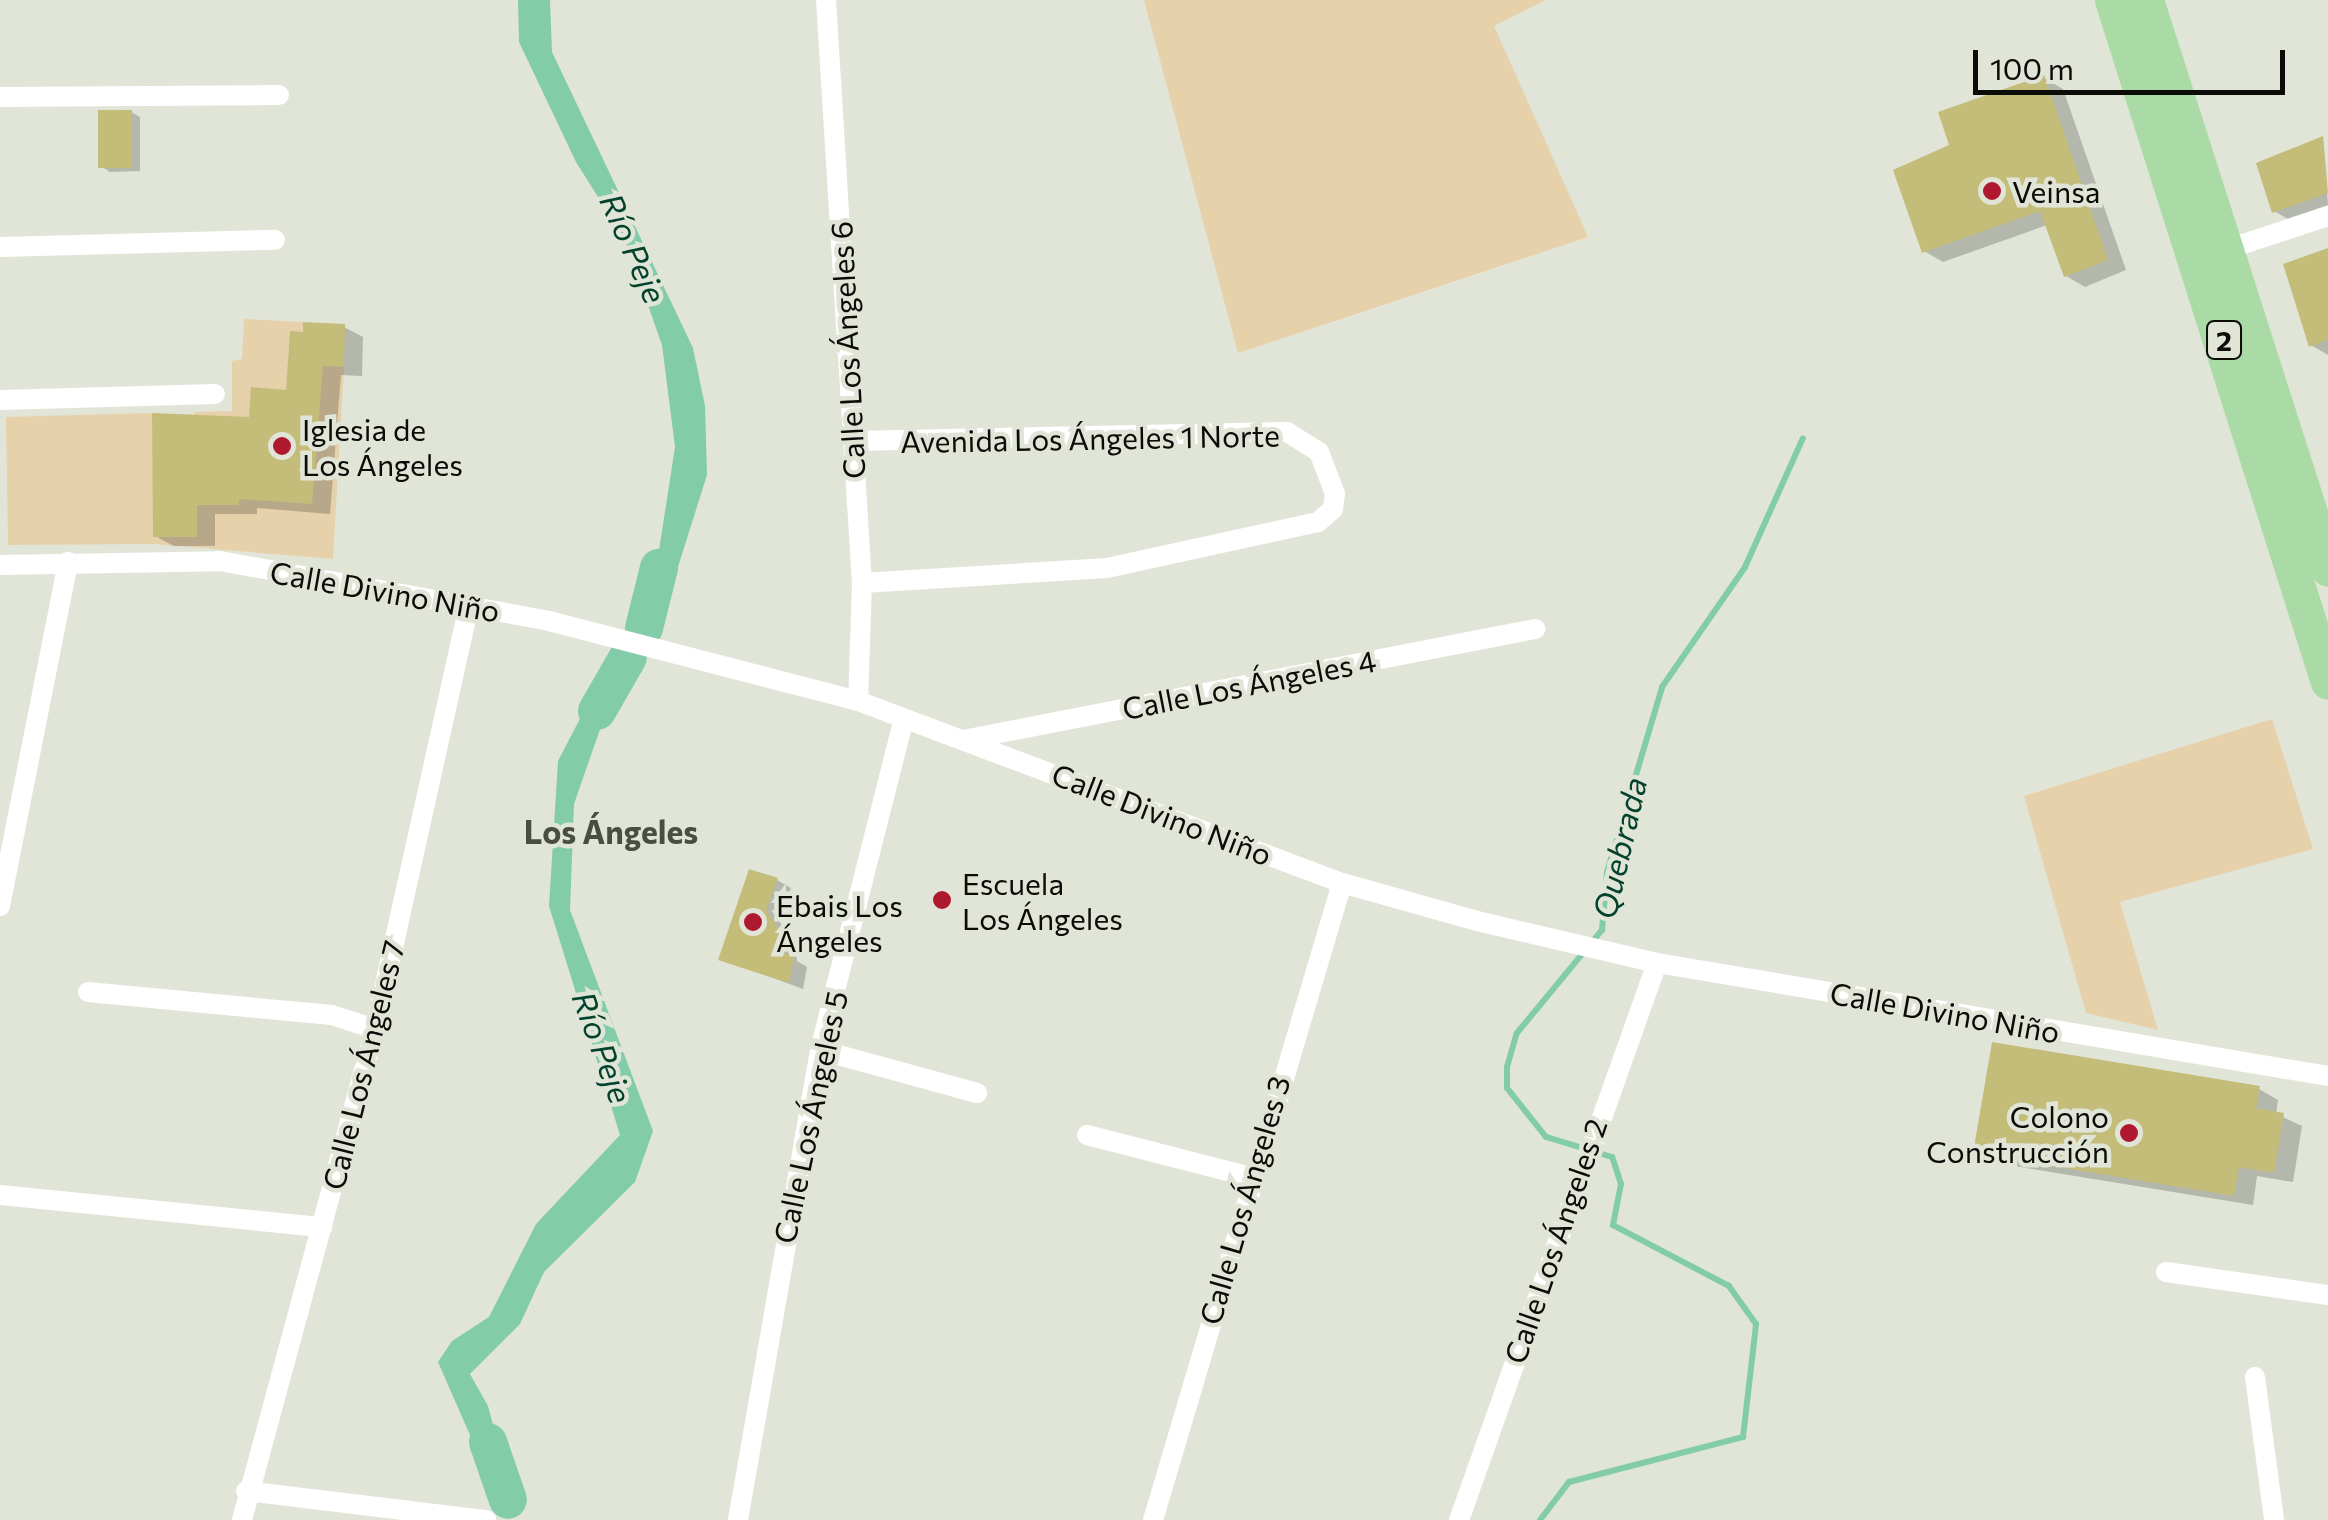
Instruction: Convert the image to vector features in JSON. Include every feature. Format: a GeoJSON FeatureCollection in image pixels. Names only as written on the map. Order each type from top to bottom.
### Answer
{"type":"FeatureCollection","features":[{"type":"Feature","properties":{"kind":"highway","name":"2"},"geometry":{"type":"LineString","coordinates":[[2112,0],[2214,254],[2328,569]]}},
{"type":"Feature","properties":{"kind":"highway","name":"2"},"geometry":{"type":"LineString","coordinates":[[2146,0],[2214,254]]}},
{"type":"Feature","properties":{"kind":"highway","name":"2"},"geometry":{"type":"LineString","coordinates":[[2301,491],[2328,682]]}},
{"type":"Feature","properties":{"kind":"street","name":"Calle Los Ángeles 6"},"geometry":{"type":"LineString","coordinates":[[826,0],[862,583],[858,701]]}},
{"type":"Feature","properties":{"kind":"street"},"geometry":{"type":"LineString","coordinates":[[0,97],[279,95]]}},
{"type":"Feature","properties":{"kind":"street"},"geometry":{"type":"LineString","coordinates":[[2214,254],[2328,216]]}},
{"type":"Feature","properties":{"kind":"street"},"geometry":{"type":"LineString","coordinates":[[0,247],[276,240]]}},
{"type":"Feature","properties":{"kind":"street"},"geometry":{"type":"LineString","coordinates":[[0,400],[215,394]]}},
{"type":"Feature","properties":{"kind":"street","name":"Avenida Los Ángeles 1 Norte"},"geometry":{"type":"LineString","coordinates":[[853,441],[1287,432],[1319,452],[1335,494],[1333,508],[1318,522],[1107,568],[862,583]]}},
{"type":"Feature","properties":{"kind":"street"},"geometry":{"type":"LineString","coordinates":[[0,906],[68,562]]}},
{"type":"Feature","properties":{"kind":"street","name":"Calle Divino Niño"},"geometry":{"type":"LineString","coordinates":[[0,565],[220,562],[469,605],[858,701],[1342,883],[1657,963],[2328,1076]]}},
{"type":"Feature","properties":{"kind":"street","name":"Calle Los Ángeles 7"},"geometry":{"type":"LineString","coordinates":[[242,1520],[246,1491],[374,1028],[469,605]]}},
{"type":"Feature","properties":{"kind":"street","name":"Calle Los Ángeles 4"},"geometry":{"type":"LineString","coordinates":[[964,740],[1535,628]]}},
{"type":"Feature","properties":{"kind":"street","name":"Calle Los Ángeles 5"},"geometry":{"type":"LineString","coordinates":[[738,1520],[820,1050],[904,719]]}},
{"type":"Feature","properties":{"kind":"street","name":"Calle Los Ángeles 3"},"geometry":{"type":"LineString","coordinates":[[1152,1520],[1250,1177],[1342,883]]}},
{"type":"Feature","properties":{"kind":"street","name":"Calle Los Ángeles 2"},"geometry":{"type":"LineString","coordinates":[[1459,1520],[1657,963]]}},
{"type":"Feature","properties":{"kind":"street"},"geometry":{"type":"LineString","coordinates":[[88,992],[332,1015],[374,1028]]}},
{"type":"Feature","properties":{"kind":"street"},"geometry":{"type":"LineString","coordinates":[[820,1050],[977,1093]]}},
{"type":"Feature","properties":{"kind":"street"},"geometry":{"type":"LineString","coordinates":[[1087,1136],[1250,1177]]}},
{"type":"Feature","properties":{"kind":"street"},"geometry":{"type":"LineString","coordinates":[[0,1194],[322,1226]]}},
{"type":"Feature","properties":{"kind":"street"},"geometry":{"type":"LineString","coordinates":[[2166,1272],[2328,1296]]}},
{"type":"Feature","properties":{"kind":"street"},"geometry":{"type":"LineString","coordinates":[[2255,1376],[2274,1520]]}},
{"type":"Feature","properties":{"kind":"street"},"geometry":{"type":"LineString","coordinates":[[246,1491],[486,1520]]}},
{"type":"Feature","properties":{"kind":"shaded area"},"geometry":{"type":"Polygon","coordinates":[[[1144,0],[1546,0],[1494,26],[1588,237],[1238,353],[1144,0]]]}},
{"type":"Feature","properties":{"kind":"shaded area"},"geometry":{"type":"Polygon","coordinates":[[[244,319],[303,322],[303,332],[290,332],[288,363],[344,367],[333,559],[153,544],[8,545],[6,417],[152,413],[154,537],[197,536],[197,505],[239,504],[194,446],[194,412],[232,411],[232,361],[242,359],[244,319]]]}},
{"type":"Feature","properties":{"kind":"shaded area"},"geometry":{"type":"Polygon","coordinates":[[[2272,719],[2313,849],[2120,902],[2158,1030],[2086,1013],[2024,796],[2272,719]]]}},
{"type":"Feature","properties":{"kind":"water"},"geometry":{"type":"Polygon","coordinates":[[[518,0],[550,0],[552,52],[693,348],[705,406],[707,475],[671,589],[649,615],[675,447],[662,345],[625,240],[576,162],[519,42],[518,0]]]}},
{"type":"Feature","properties":{"kind":"water"},"geometry":{"type":"Polygon","coordinates":[[[621,669],[574,804],[570,910],[653,1131],[635,1182],[544,1272],[520,1324],[470,1374],[488,1406],[508,1482],[504,1492],[491,1483],[438,1362],[452,1341],[489,1317],[536,1224],[620,1135],[549,906],[558,761],[585,709],[621,669]]]}},
{"type":"Feature","properties":{"kind":"building","name":"Veinsa"},"geometry":{"type":"Polygon","coordinates":[[[2044,75],[2108,260],[2064,277],[2040,211],[1922,253],[1893,170],[1949,145],[1938,112],[2044,75]]]}},
{"type":"Feature","properties":{"kind":"building"},"geometry":{"type":"Polygon","coordinates":[[[98,110],[132,110],[132,168],[98,168],[98,110]]]}},
{"type":"Feature","properties":{"kind":"building"},"geometry":{"type":"Polygon","coordinates":[[[2323,136],[2328,193],[2272,213],[2256,163],[2323,136]]]}},
{"type":"Feature","properties":{"kind":"building"},"geometry":{"type":"Polygon","coordinates":[[[2328,248],[2328,340],[2309,347],[2283,264],[2328,248]]]}},
{"type":"Feature","properties":{"kind":"building"},"geometry":{"type":"Polygon","coordinates":[[[303,322],[345,324],[344,367],[323,366],[312,504],[239,499],[239,505],[197,505],[197,537],[153,537],[152,413],[249,417],[251,387],[286,390],[290,331],[303,332],[303,322]]]}},
{"type":"Feature","properties":{"kind":"building","name":"Ebais Los Ángeles"},"geometry":{"type":"Polygon","coordinates":[[[749,869],[778,878],[766,911],[782,934],[784,953],[794,957],[789,983],[718,960],[749,869]]]}},
{"type":"Feature","properties":{"kind":"building","name":"Colono Construcción"},"geometry":{"type":"Polygon","coordinates":[[[1992,1042],[2260,1086],[2256,1108],[2284,1113],[2274,1173],[2239,1167],[2234,1196],[1973,1153],[1992,1042]]]}},
{"type":"Feature","properties":{"kind":"waterway","name":"Quebrada"},"geometry":{"type":"LineString","coordinates":[[1540,1520],[1569,1482],[1743,1437],[1756,1324],[1729,1286],[1613,1225],[1621,1184],[1612,1157],[1546,1137],[1507,1088],[1507,1067],[1517,1033],[1602,930],[1607,872],[1662,687],[1745,567],[1803,438]]}},
{"type":"Feature","properties":{"kind":"waterway","name":"Río Peje"},"geometry":{"type":"LineString","coordinates":[[644,628],[659,568]]}},
{"type":"Feature","properties":{"kind":"waterway","name":"Río Peje"},"geometry":{"type":"LineString","coordinates":[[597,711],[628,657]]}},
{"type":"Feature","properties":{"kind":"waterway","name":"Río Peje"},"geometry":{"type":"LineString","coordinates":[[488,1442],[508,1500]]}},
{"type":"Feature","properties":{"kind":"place","name":"Veinsa"},"geometry":{"type":"Point","coordinates":[1992,191]}},
{"type":"Feature","properties":{"kind":"place","name":"Iglesia de Los Ángeles"},"geometry":{"type":"Point","coordinates":[282,446]}},
{"type":"Feature","properties":{"kind":"place","name":"Escuela Los Ángeles"},"geometry":{"type":"Point","coordinates":[942,900]}},
{"type":"Feature","properties":{"kind":"place","name":"Ebais Los Ángeles"},"geometry":{"type":"Point","coordinates":[753,922]}},
{"type":"Feature","properties":{"kind":"place","name":"Colono Construcción"},"geometry":{"type":"Point","coordinates":[2129,1133]}},
{"type":"Feature","properties":{"kind":"district","name":"Los Ángeles"},"geometry":{"type":"Point","coordinates":[611,831]}}]}
